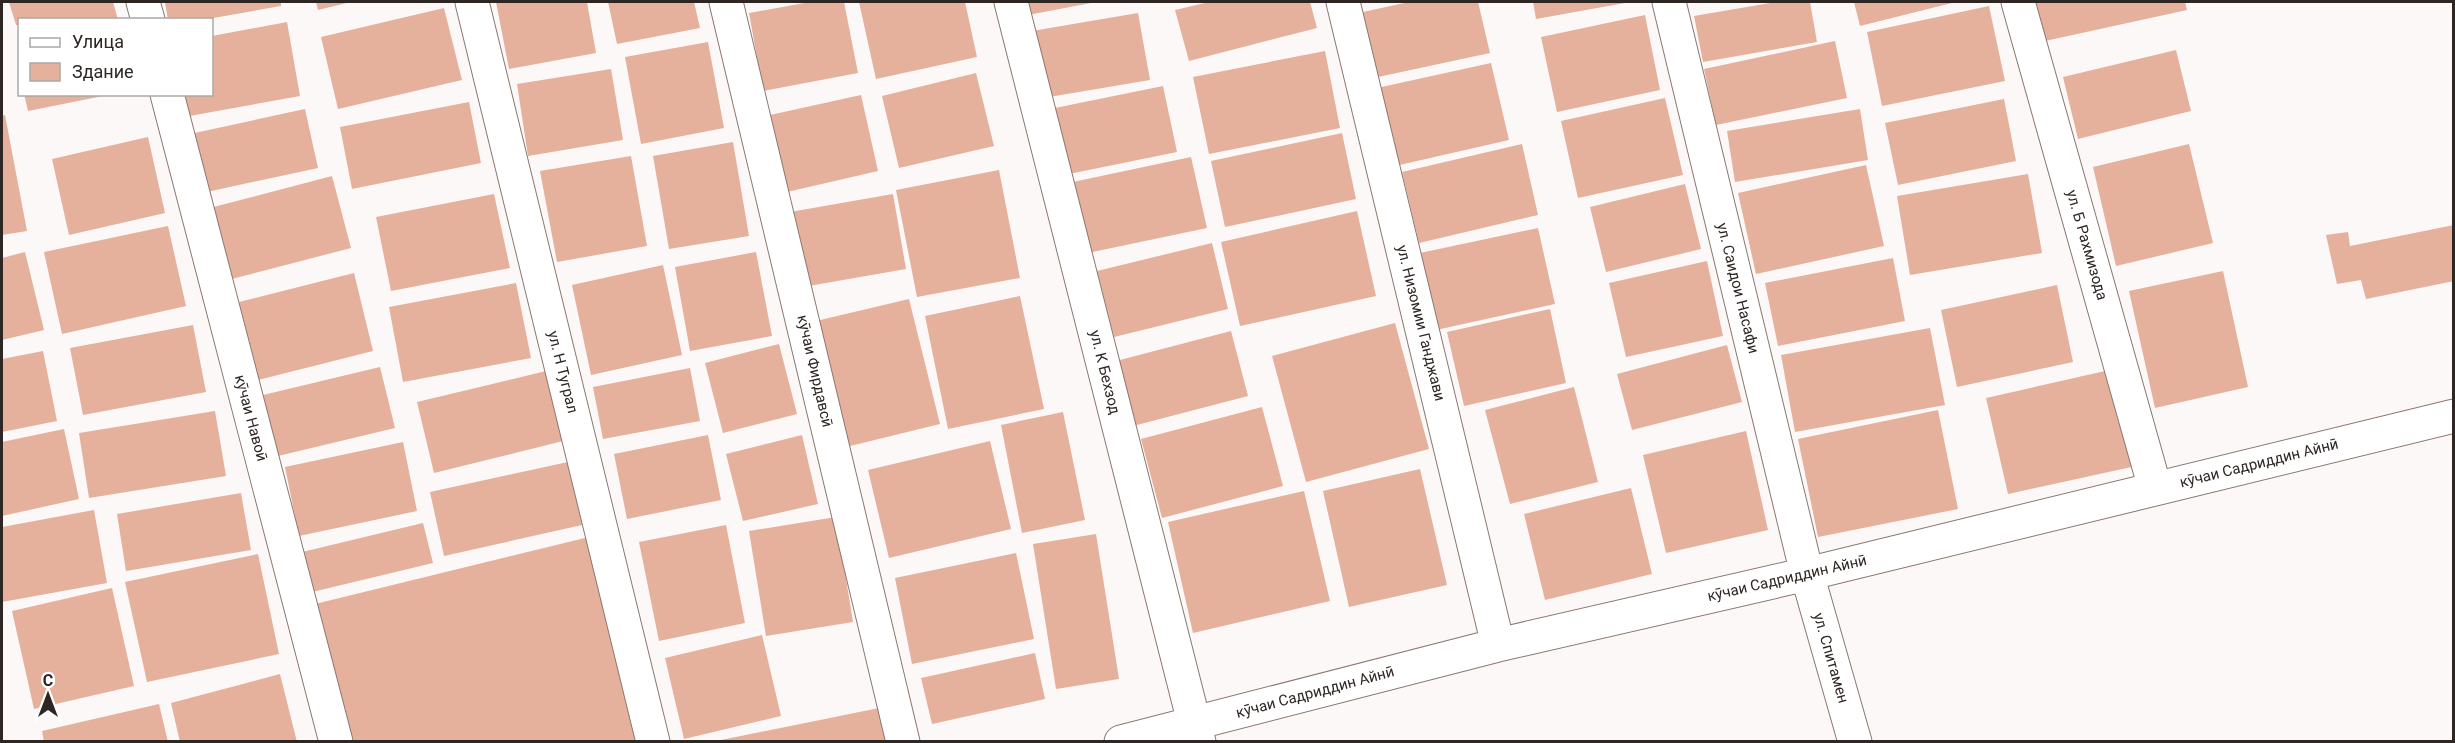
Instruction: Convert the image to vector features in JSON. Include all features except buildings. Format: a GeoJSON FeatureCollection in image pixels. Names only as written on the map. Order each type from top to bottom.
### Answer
{"type":"FeatureCollection","features":[{"type":"Feature","properties":{"kind":"street"},"geometry":{"type":"LineString","coordinates":[[143,2],[147,18]]}},
{"type":"Feature","properties":{"kind":"street","name":"ул. Н Туграл"},"geometry":{"type":"LineString","coordinates":[[472,2],[653,741]]}},
{"type":"Feature","properties":{"kind":"street","name":"кӯчаи Фирдавсӣ"},"geometry":{"type":"LineString","coordinates":[[726,2],[903,741]]}},
{"type":"Feature","properties":{"kind":"street","name":"ул. К Бехзод"},"geometry":{"type":"LineString","coordinates":[[1011,2],[1197,733]]}},
{"type":"Feature","properties":{"kind":"street","name":"ул. Низомии Ганджави"},"geometry":{"type":"LineString","coordinates":[[1343,2],[1498,645]]}},
{"type":"Feature","properties":{"kind":"street","name":"ул. Саидои Насафи"},"geometry":{"type":"LineString","coordinates":[[1669,2],[1807,574]]}},
{"type":"Feature","properties":{"kind":"street","name":"ул. Б Рахмизода"},"geometry":{"type":"LineString","coordinates":[[2018,2],[2155,488]]}},
{"type":"Feature","properties":{"kind":"street","name":"кӯчаи Навоӣ"},"geometry":{"type":"LineString","coordinates":[[168,96],[336,741]]}},
{"type":"Feature","properties":{"kind":"street","name":"кӯчаи Садриддин Айнӣ"},"geometry":{"type":"LineString","coordinates":[[1121,741],[1197,733],[1498,645],[1807,574],[2454,416]]}},
{"type":"Feature","properties":{"kind":"street","name":"ул. Спитамен"},"geometry":{"type":"LineString","coordinates":[[1807,574],[1855,741]]}}]}
